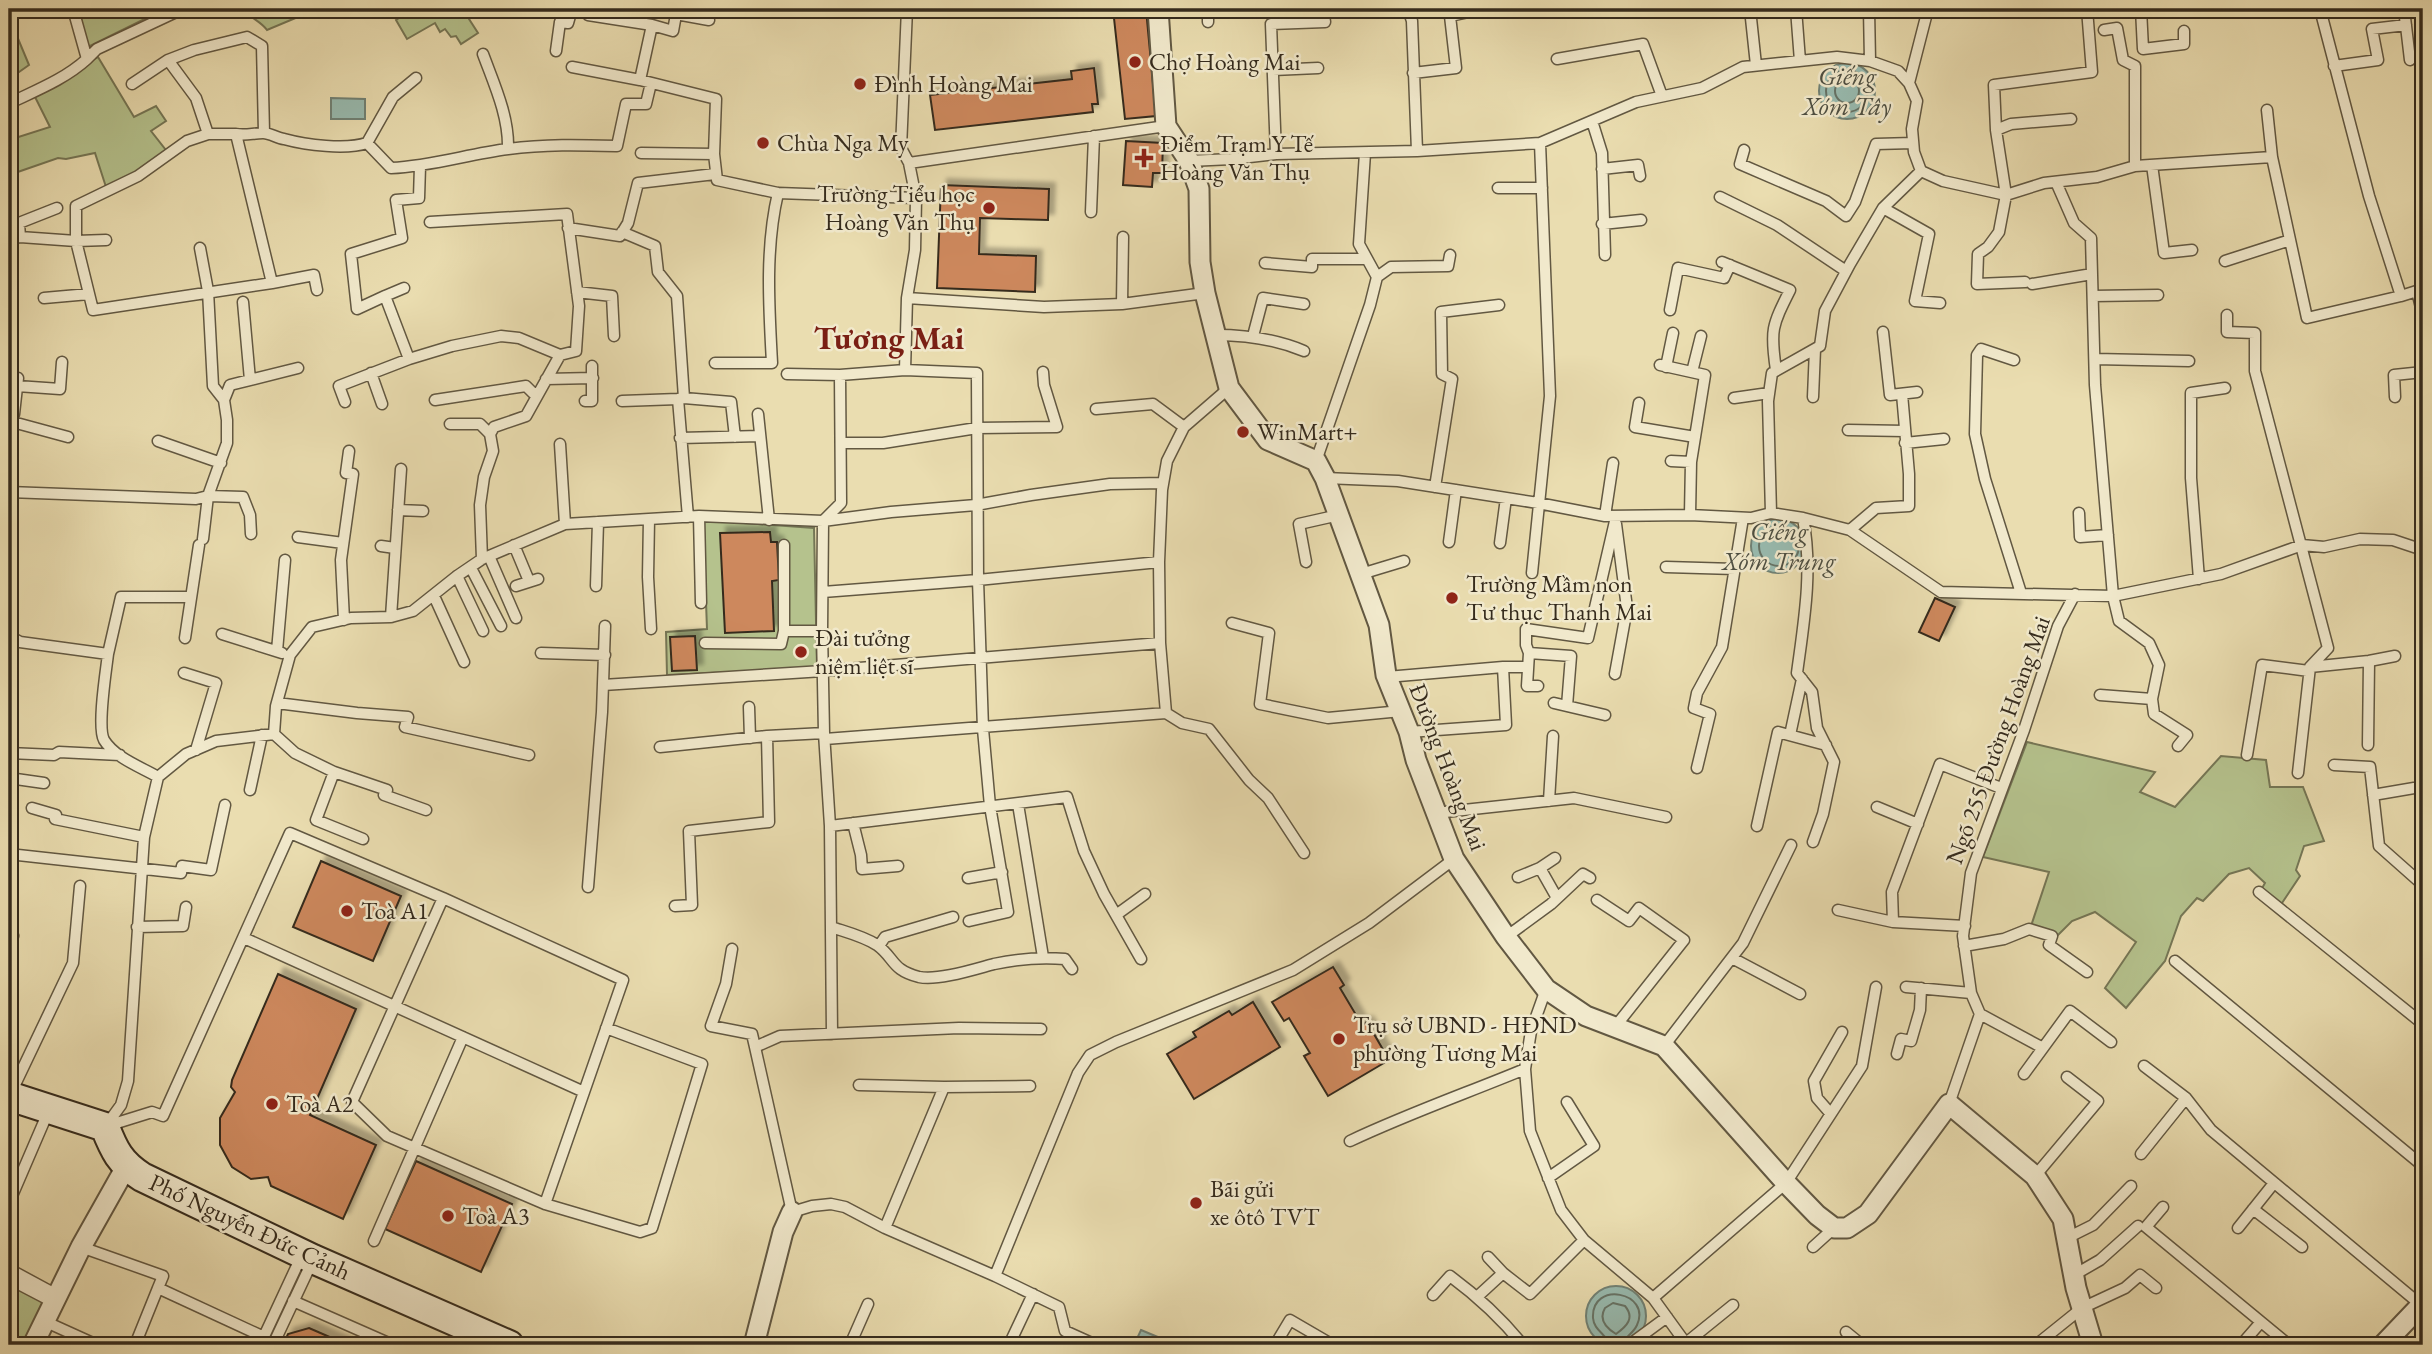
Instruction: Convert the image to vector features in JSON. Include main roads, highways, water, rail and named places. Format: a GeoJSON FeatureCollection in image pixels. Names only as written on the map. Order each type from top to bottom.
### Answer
{"type":"FeatureCollection","features":[{"type":"Feature","properties":{"kind":"water","name":"Giếng Xóm Tây"},"geometry":{"type":"Polygon","coordinates":[[[1842,63],[1852,63],[1867,71],[1873,80],[1873,102],[1867,111],[1852,119],[1842,119],[1824,107],[1819,96],[1819,86],[1831,68],[1842,63]]]}},
{"type":"Feature","properties":{"kind":"water"},"geometry":{"type":"Polygon","coordinates":[[[331,98],[365,99],[365,119],[331,119],[331,98]]]}},
{"type":"Feature","properties":{"kind":"water","name":"Giếng Xóm Trung"},"geometry":{"type":"Polygon","coordinates":[[[1778,519],[1797,527],[1805,546],[1797,565],[1778,573],[1759,565],[1751,546],[1759,527],[1778,519]]]}},
{"type":"Feature","properties":{"kind":"water"},"geometry":{"type":"Polygon","coordinates":[[[1616,1286],[1633,1291],[1641,1299],[1646,1316],[1641,1333],[1633,1341],[1616,1346],[1599,1341],[1591,1333],[1586,1316],[1591,1299],[1599,1291],[1616,1286]]]}},
{"type":"Feature","properties":{"kind":"water"},"geometry":{"type":"Polygon","coordinates":[[[1141,1330],[1177,1345],[1134,1345],[1141,1330]]]}},
{"type":"Feature","properties":{"kind":"place","name":"Chợ Hoàng Mai"},"geometry":{"type":"Point","coordinates":[1135,62]}},
{"type":"Feature","properties":{"kind":"place","name":"Đình Hoàng Mai"},"geometry":{"type":"Point","coordinates":[860,84]}},
{"type":"Feature","properties":{"kind":"place","name":"Chùa Nga My"},"geometry":{"type":"Point","coordinates":[763,143]}},
{"type":"Feature","properties":{"kind":"place","name":"Điểm Trạm Y Tế Hoàng Văn Thụ"},"geometry":{"type":"Point","coordinates":[1144,158]}},
{"type":"Feature","properties":{"kind":"place","name":"Trường Tiểu học Hoàng Văn Thụ"},"geometry":{"type":"Point","coordinates":[989,208]}},
{"type":"Feature","properties":{"kind":"place","name":"WinMart+"},"geometry":{"type":"Point","coordinates":[1243,432]}},
{"type":"Feature","properties":{"kind":"place","name":"Trường Mầm non Tư thục Thanh Mai"},"geometry":{"type":"Point","coordinates":[1452,598]}},
{"type":"Feature","properties":{"kind":"place","name":"Đài tưởng niệm liệt sĩ"},"geometry":{"type":"Point","coordinates":[801,652]}},
{"type":"Feature","properties":{"kind":"place","name":"Toà A1"},"geometry":{"type":"Point","coordinates":[347,911]}},
{"type":"Feature","properties":{"kind":"place","name":"Trụ sở UBND - HĐND phường Tương Mai"},"geometry":{"type":"Point","coordinates":[1339,1039]}},
{"type":"Feature","properties":{"kind":"place","name":"Toà A2"},"geometry":{"type":"Point","coordinates":[272,1104]}},
{"type":"Feature","properties":{"kind":"place","name":"Bãi gửi xe ôtô TVT"},"geometry":{"type":"Point","coordinates":[1196,1203]}},
{"type":"Feature","properties":{"kind":"place","name":"Toà A3"},"geometry":{"type":"Point","coordinates":[448,1216]}},
{"type":"Feature","properties":{"kind":"district","name":"Tương Mai"},"geometry":{"type":"Point","coordinates":[889,338]}}]}
